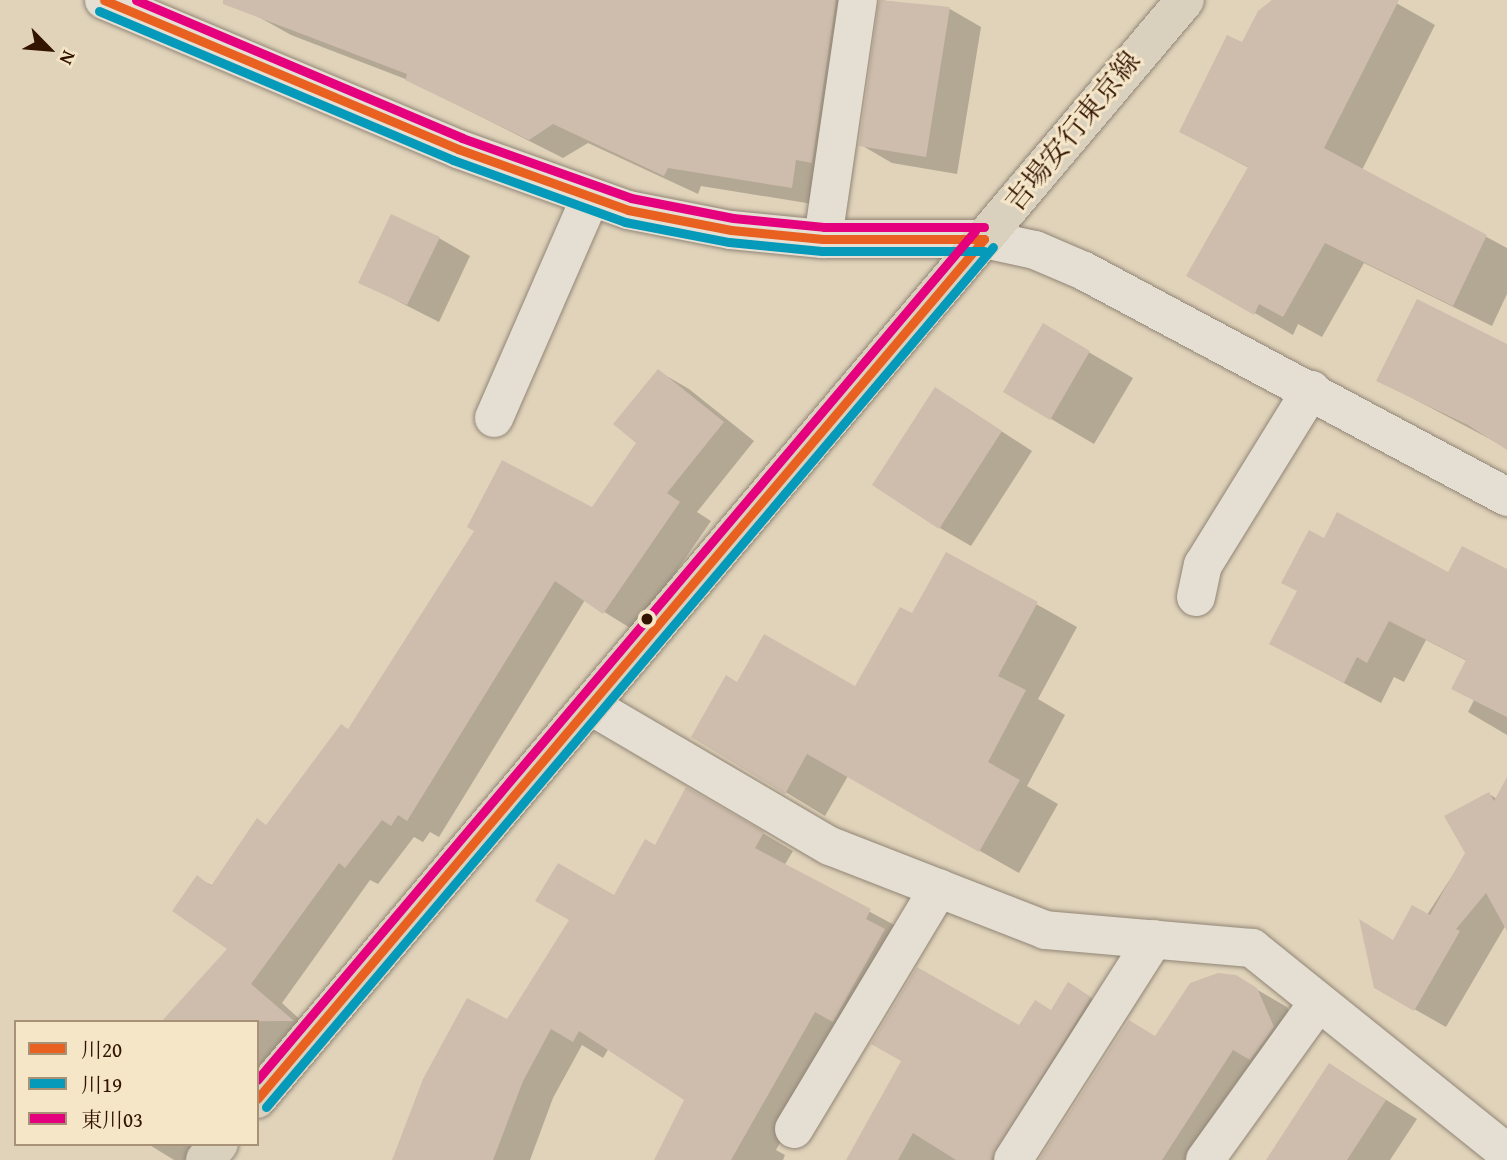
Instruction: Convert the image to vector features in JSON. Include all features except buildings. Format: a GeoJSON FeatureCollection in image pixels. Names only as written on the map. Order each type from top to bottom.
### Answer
{"type":"FeatureCollection","features":[{"type":"Feature","properties":{"kind":"main road","name":"吉場安行東京線"},"geometry":{"type":"LineString","coordinates":[[259,1097],[984,239],[1150,36],[1185,0]]}},
{"type":"Feature","properties":{"kind":"main road"},"geometry":{"type":"LineString","coordinates":[[205,1160],[217,1146]]}},
{"type":"Feature","properties":{"kind":"street"},"geometry":{"type":"LineString","coordinates":[[104,0],[458,149],[590,198],[731,230],[823,239],[984,239],[1035,250],[1084,271],[1507,497]]}},
{"type":"Feature","properties":{"kind":"street"},"geometry":{"type":"LineString","coordinates":[[823,239],[858,0]]}},
{"type":"Feature","properties":{"kind":"street"},"geometry":{"type":"LineString","coordinates":[[494,418],[590,198]]}},
{"type":"Feature","properties":{"kind":"street"},"geometry":{"type":"LineString","coordinates":[[1196,597],[1203,565],[1311,390]]}},
{"type":"Feature","properties":{"kind":"street"},"geometry":{"type":"LineString","coordinates":[[591,706],[830,846],[1045,930],[1252,948],[1317,1004],[1507,1153]]}},
{"type":"Feature","properties":{"kind":"street"},"geometry":{"type":"LineString","coordinates":[[794,1129],[939,888]]}},
{"type":"Feature","properties":{"kind":"street"},"geometry":{"type":"LineString","coordinates":[[1013,1160],[1154,939]]}},
{"type":"Feature","properties":{"kind":"street"},"geometry":{"type":"LineString","coordinates":[[1205,1160],[1317,1004]]}},
{"type":"Feature","properties":{"kind":"transit line","name":"川20"},"geometry":{"type":"LineString","coordinates":[[104,0],[458,149],[628,210],[731,230],[823,239],[984,239]]}},
{"type":"Feature","properties":{"kind":"transit line","name":"東川03"},"geometry":{"type":"LineString","coordinates":[[136,0],[462,138],[631,198],[733,218],[824,227],[984,227]]}},
{"type":"Feature","properties":{"kind":"transit line","name":"川19"},"geometry":{"type":"LineString","coordinates":[[99,11],[453,160],[625,222],[729,242],[822,251],[984,251]]}},
{"type":"Feature","properties":{"kind":"transit line","name":"東川03"},"geometry":{"type":"LineString","coordinates":[[259,1078],[975,231]]}},
{"type":"Feature","properties":{"kind":"transit line","name":"川20"},"geometry":{"type":"LineString","coordinates":[[259,1097],[984,239]]}},
{"type":"Feature","properties":{"kind":"transit line","name":"川19"},"geometry":{"type":"LineString","coordinates":[[266,1107],[993,247]]}}]}
